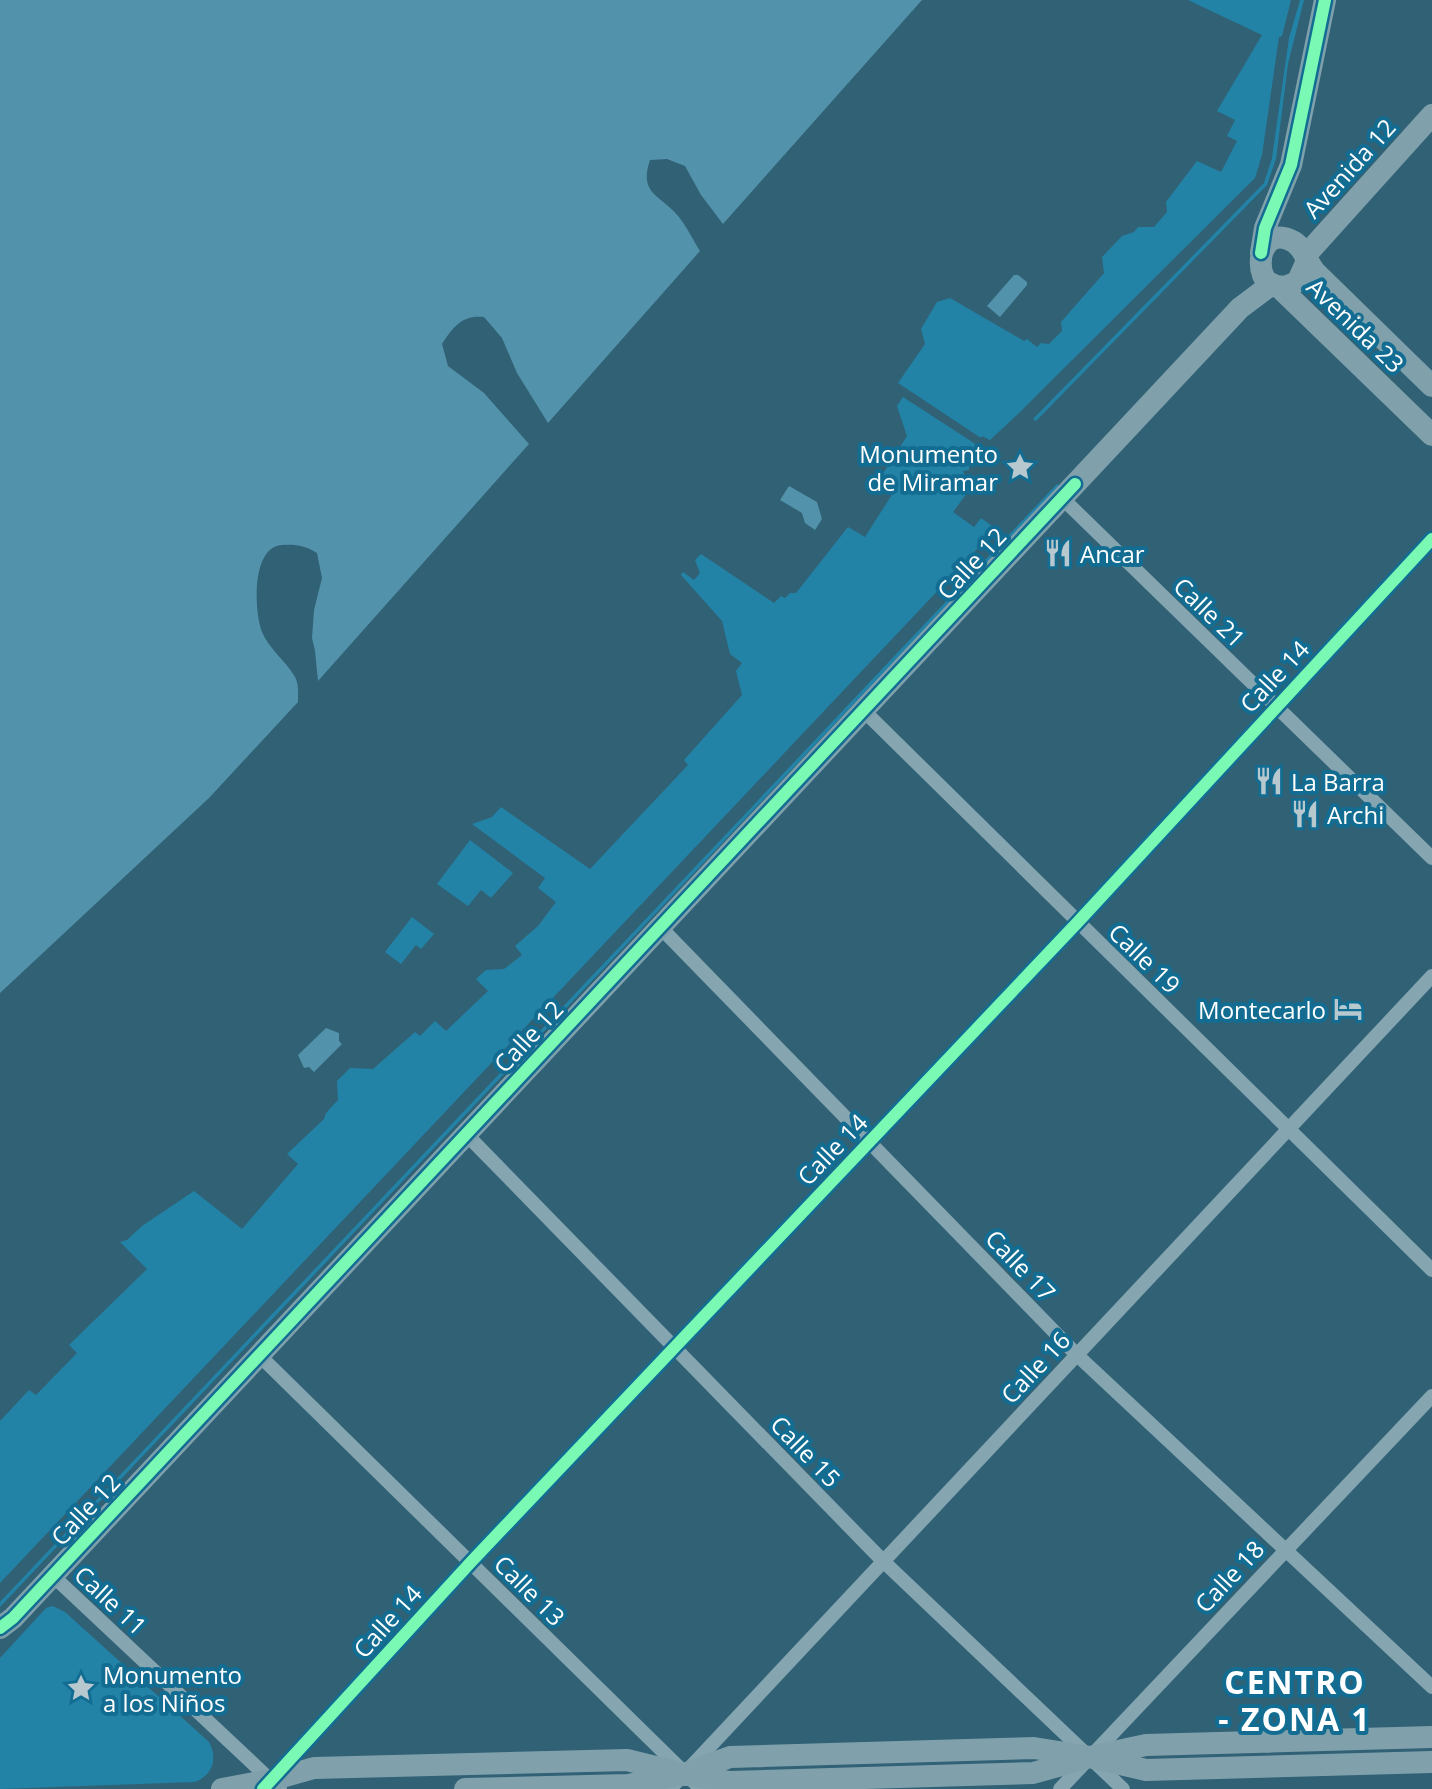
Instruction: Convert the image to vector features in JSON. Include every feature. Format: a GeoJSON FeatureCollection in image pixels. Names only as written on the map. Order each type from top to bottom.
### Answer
{"type":"FeatureCollection","features":[{"type":"Feature","properties":{"kind":"main road","name":"Calle 12"},"geometry":{"type":"LineString","coordinates":[[1240,308],[1260,258],[1265,228],[1282,192],[1293,156],[1325,0]]}},
{"type":"Feature","properties":{"kind":"main road","name":"Avenida 12"},"geometry":{"type":"LineString","coordinates":[[1306,259],[1432,115]]}},
{"type":"Feature","properties":{"kind":"main road"},"geometry":{"type":"LineString","coordinates":[[1284,239],[1297,244],[1306,259],[1298,281],[1286,286],[1275,285],[1262,275],[1260,258],[1270,243],[1284,239]]}},
{"type":"Feature","properties":{"kind":"main road","name":"Avenida 23"},"geometry":{"type":"LineString","coordinates":[[1306,259],[1432,386]]}},
{"type":"Feature","properties":{"kind":"main road","name":"Calle 12"},"geometry":{"type":"LineString","coordinates":[[0,1637],[6,1623],[1240,308],[1275,285]]}},
{"type":"Feature","properties":{"kind":"main road","name":"Avenida 23"},"geometry":{"type":"LineString","coordinates":[[1275,285],[1432,435]]}},
{"type":"Feature","properties":{"kind":"main road"},"geometry":{"type":"LineString","coordinates":[[1090,1757],[1146,1745],[1432,1737]]}},
{"type":"Feature","properties":{"kind":"main road"},"geometry":{"type":"LineString","coordinates":[[465,1789],[685,1784],[730,1757],[1034,1748],[1146,1770],[1432,1762]]}},
{"type":"Feature","properties":{"kind":"main road"},"geometry":{"type":"LineString","coordinates":[[271,1786],[314,1768],[627,1760],[685,1784]]}},
{"type":"Feature","properties":{"kind":"main road"},"geometry":{"type":"LineString","coordinates":[[222,1789],[271,1786],[300,1789]]}},
{"type":"Feature","properties":{"kind":"street","name":"Calle 21"},"geometry":{"type":"LineString","coordinates":[[1062,498],[1432,858]]}},
{"type":"Feature","properties":{"kind":"street","name":"Calle 14"},"geometry":{"type":"LineString","coordinates":[[271,1786],[471,1562],[1077,923],[1432,539]]}},
{"type":"Feature","properties":{"kind":"street","name":"Calle 19"},"geometry":{"type":"LineString","coordinates":[[863,710],[1432,1270]]}},
{"type":"Feature","properties":{"kind":"street","name":"Calle 17"},"geometry":{"type":"LineString","coordinates":[[660,927],[1077,1355],[1432,1687]]}},
{"type":"Feature","properties":{"kind":"street","name":"Calle 16"},"geometry":{"type":"LineString","coordinates":[[685,1784],[883,1561],[1432,976]]}},
{"type":"Feature","properties":{"kind":"street","name":"Calle 15"},"geometry":{"type":"LineString","coordinates":[[466,1134],[883,1561],[1123,1789]]}},
{"type":"Feature","properties":{"kind":"street","name":"Calle 13"},"geometry":{"type":"LineString","coordinates":[[259,1355],[471,1562],[685,1784]]}},
{"type":"Feature","properties":{"kind":"street","name":"Calle 18"},"geometry":{"type":"LineString","coordinates":[[1060,1789],[1432,1396]]}},
{"type":"Feature","properties":{"kind":"street","name":"Calle 11"},"geometry":{"type":"LineString","coordinates":[[52,1575],[271,1786]]}},
{"type":"Feature","properties":{"kind":"shaded area"},"geometry":{"type":"Polygon","coordinates":[[[0,0],[922,0],[723,224],[701,195],[685,166],[667,159],[650,160],[647,172],[649,188],[679,217],[700,251],[548,423],[517,373],[502,338],[484,317],[464,320],[455,327],[442,344],[448,366],[484,393],[529,444],[318,681],[312,638],[314,610],[322,578],[317,553],[296,545],[272,548],[265,556],[257,581],[259,622],[265,638],[295,677],[298,702],[209,798],[0,993],[0,0]]]}},
{"type":"Feature","properties":{"kind":"shaded area"},"geometry":{"type":"Polygon","coordinates":[[[1188,0],[1291,0],[1282,36],[1279,37],[1262,155],[1255,178],[1018,414],[990,440],[981,438],[898,383],[925,344],[921,329],[937,302],[950,298],[1024,341],[1027,339],[1037,347],[1041,343],[1049,344],[1062,331],[1061,322],[1104,273],[1102,257],[1122,236],[1138,227],[1154,227],[1167,212],[1166,202],[1197,161],[1221,172],[1237,141],[1227,136],[1235,120],[1217,111],[1262,35],[1188,0]]]}},
{"type":"Feature","properties":{"kind":"shaded area"},"geometry":{"type":"Polygon","coordinates":[[[1300,0],[1304,0],[1288,64],[1276,159],[1267,185],[1036,421],[1033,419],[1264,183],[1272,158],[1289,38],[1300,0]]]}},
{"type":"Feature","properties":{"kind":"shaded area"},"geometry":{"type":"Polygon","coordinates":[[[1014,275],[1018,275],[1027,285],[1000,317],[987,306],[1014,275]]]}},
{"type":"Feature","properties":{"kind":"shaded area"},"geometry":{"type":"Polygon","coordinates":[[[903,397],[977,445],[975,453],[969,454],[969,470],[963,471],[970,489],[953,512],[974,527],[981,518],[996,529],[0,1583],[0,1421],[29,1390],[36,1395],[77,1353],[69,1345],[147,1269],[120,1242],[194,1191],[242,1229],[298,1164],[287,1154],[324,1119],[338,1100],[337,1081],[350,1068],[373,1069],[415,1032],[420,1036],[435,1021],[446,1031],[488,991],[476,979],[486,970],[504,969],[522,955],[515,946],[538,926],[556,902],[538,888],[545,878],[472,824],[492,817],[501,807],[590,869],[688,765],[684,760],[742,695],[736,671],[742,663],[730,654],[722,621],[681,575],[683,572],[694,580],[700,573],[695,560],[701,554],[774,603],[781,596],[785,598],[790,593],[796,593],[848,527],[865,537],[893,493],[877,483],[907,436],[897,406],[903,397]]]}},
{"type":"Feature","properties":{"kind":"shaded area"},"geometry":{"type":"Polygon","coordinates":[[[1057,484],[1060,486],[0,1607],[0,1602],[1057,484]]]}},
{"type":"Feature","properties":{"kind":"shaded area"},"geometry":{"type":"Polygon","coordinates":[[[789,486],[817,502],[822,519],[815,530],[805,523],[802,513],[780,500],[789,486]]]}},
{"type":"Feature","properties":{"kind":"shaded area"},"geometry":{"type":"Polygon","coordinates":[[[470,840],[513,873],[491,898],[481,890],[468,906],[437,884],[470,840]]]}},
{"type":"Feature","properties":{"kind":"shaded area"},"geometry":{"type":"Polygon","coordinates":[[[412,917],[434,934],[421,949],[416,945],[401,964],[385,952],[412,917]]]}},
{"type":"Feature","properties":{"kind":"shaded area"},"geometry":{"type":"Polygon","coordinates":[[[326,1028],[339,1033],[342,1044],[314,1072],[309,1067],[304,1068],[298,1055],[326,1028]]]}},
{"type":"Feature","properties":{"kind":"shaded area"},"geometry":{"type":"Polygon","coordinates":[[[53,1606],[65,1612],[209,1742],[213,1760],[206,1775],[195,1782],[0,1789],[0,1658],[46,1608],[53,1606]]]}},
{"type":"Feature","properties":{"kind":"cycle path"},"geometry":{"type":"LineString","coordinates":[[1261,253],[1265,228],[1291,165],[1325,0]]}},
{"type":"Feature","properties":{"kind":"cycle path"},"geometry":{"type":"LineString","coordinates":[[0,1628],[13,1618],[1075,484]]}},
{"type":"Feature","properties":{"kind":"cycle path"},"geometry":{"type":"LineString","coordinates":[[263,1789],[471,1562],[1077,923],[1432,539]]}},
{"type":"Feature","properties":{"kind":"place","name":"Monumento de Miramar"},"geometry":{"type":"Point","coordinates":[1020,467]}},
{"type":"Feature","properties":{"kind":"place","name":"Ancar"},"geometry":{"type":"Point","coordinates":[1058,553]}},
{"type":"Feature","properties":{"kind":"place","name":"La Barra"},"geometry":{"type":"Point","coordinates":[1269,781]}},
{"type":"Feature","properties":{"kind":"place","name":"Archi"},"geometry":{"type":"Point","coordinates":[1305,814]}},
{"type":"Feature","properties":{"kind":"place","name":"Montecarlo"},"geometry":{"type":"Point","coordinates":[1348,1009]}},
{"type":"Feature","properties":{"kind":"place","name":"Monumento a los Niños"},"geometry":{"type":"Point","coordinates":[81,1688]}},
{"type":"Feature","properties":{"kind":"district","name":"CENTRO - ZONA 1"},"geometry":{"type":"Point","coordinates":[1295,1700]}}]}
